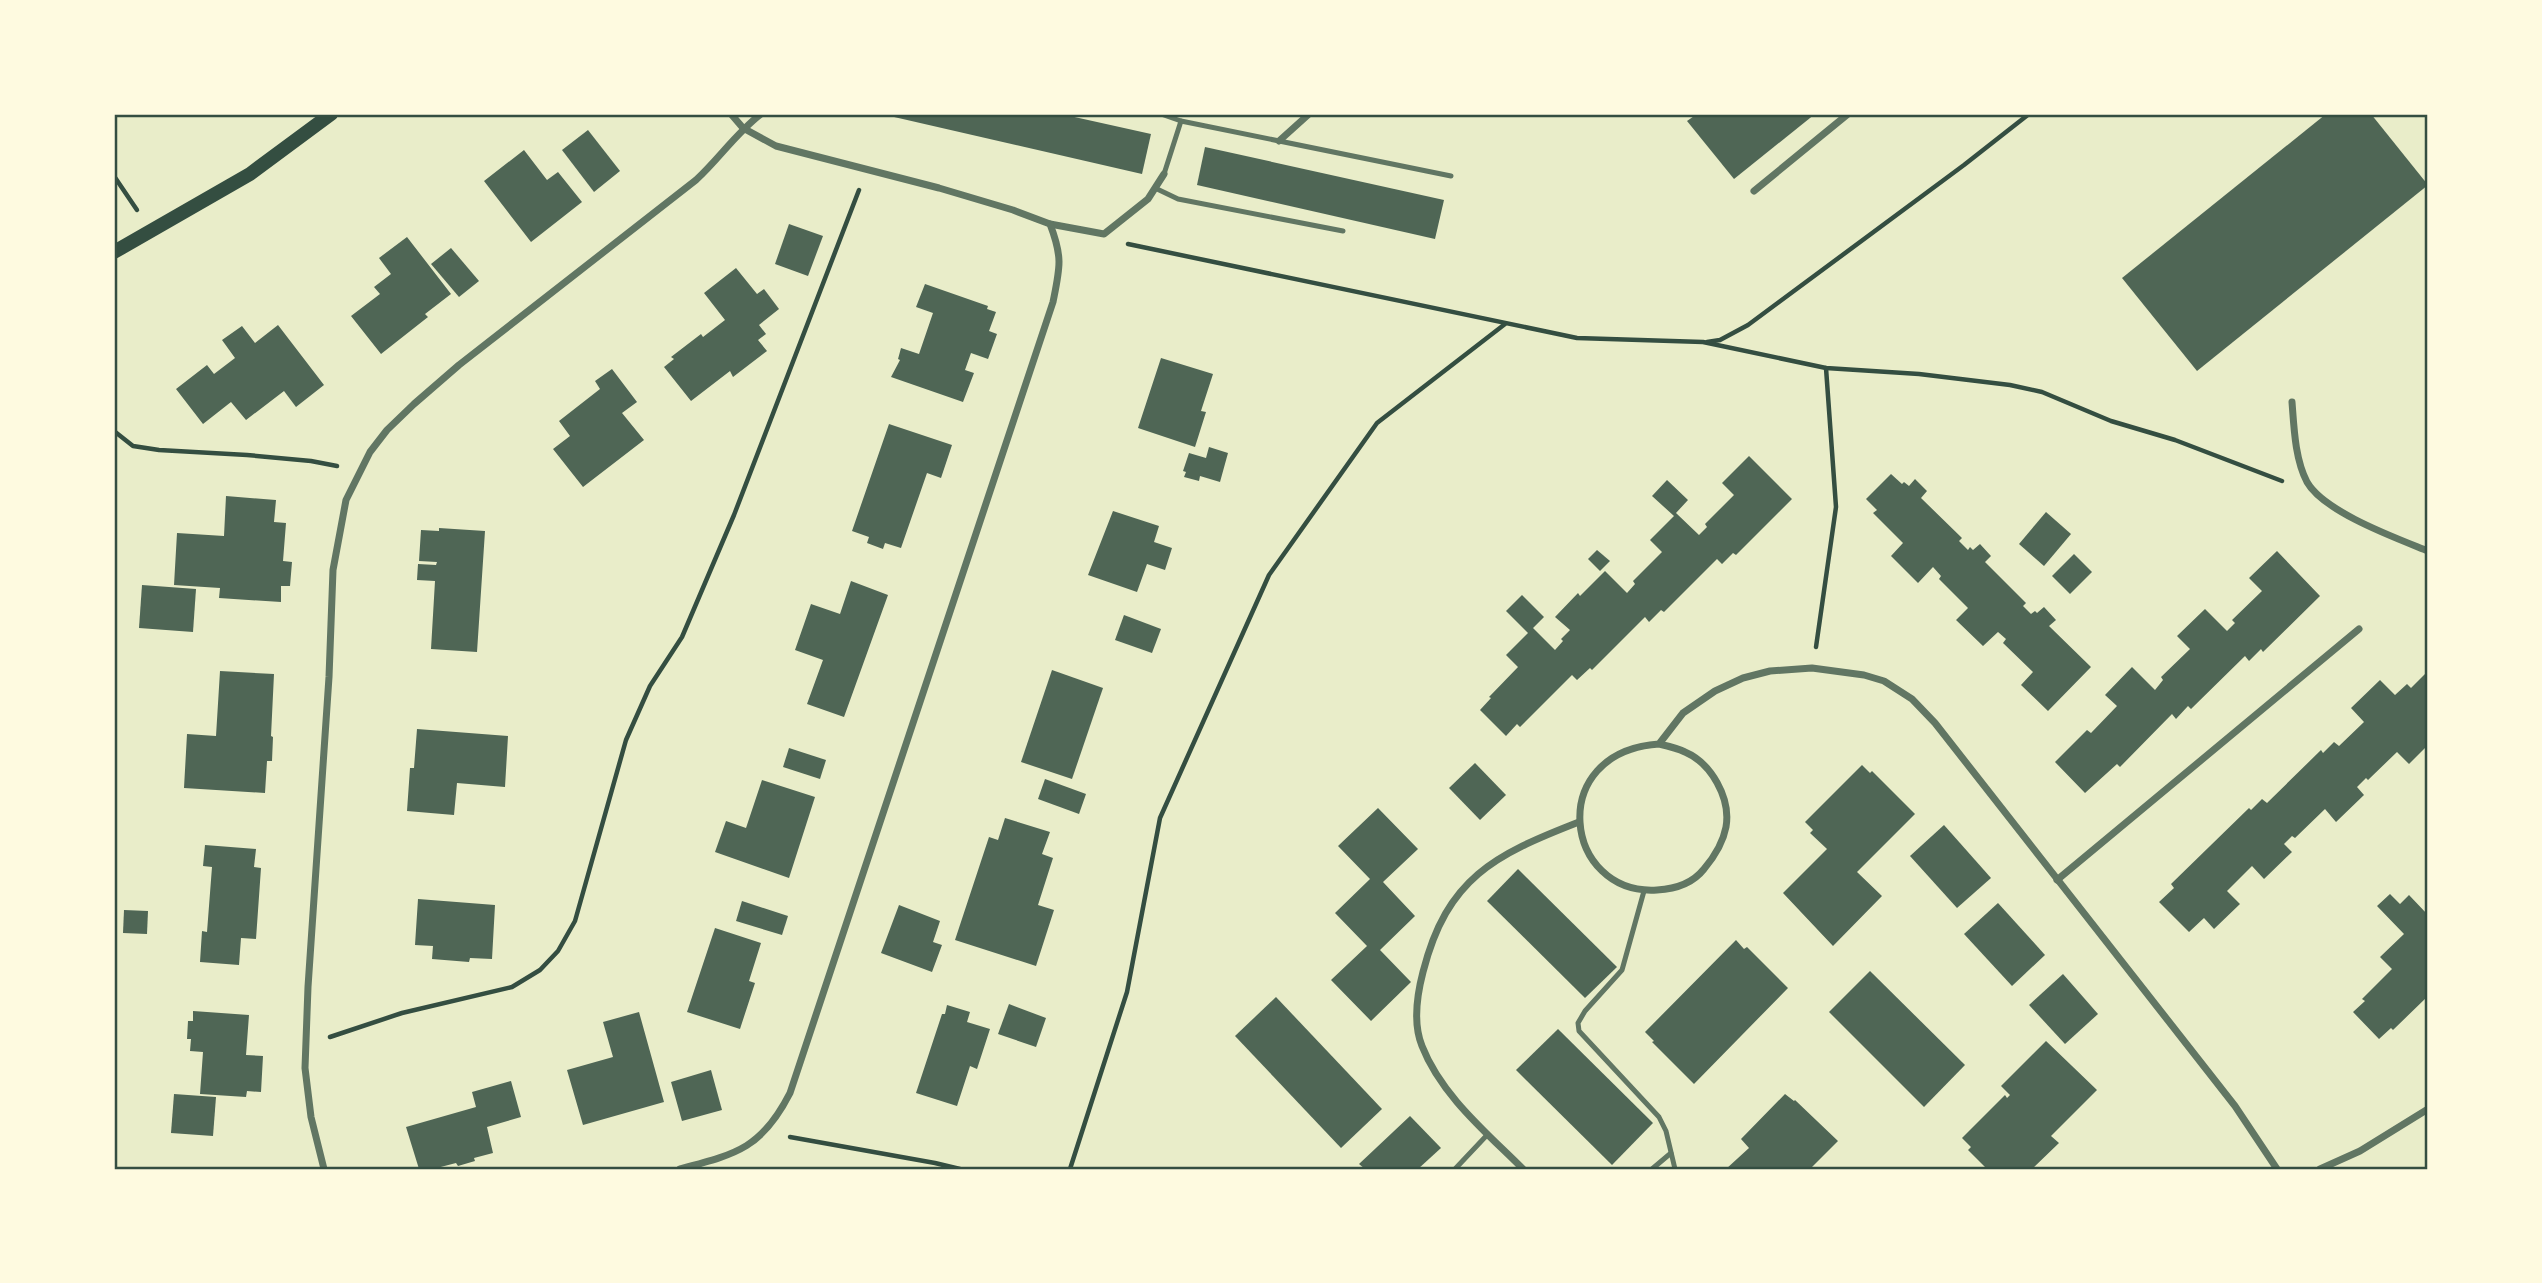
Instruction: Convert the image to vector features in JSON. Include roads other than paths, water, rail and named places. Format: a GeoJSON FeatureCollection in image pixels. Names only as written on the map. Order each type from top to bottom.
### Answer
{"type":"FeatureCollection","features":[{"type":"Feature","properties":{"kind":"main road"},"geometry":{"type":"LineString","coordinates":[[114,253],[250,174],[331,114]]}},
{"type":"Feature","properties":{"kind":"street"},"geometry":{"type":"LineString","coordinates":[[731,114],[743,128],[776,146],[1013,210],[1050,224],[1104,234],[1148,199],[1164,174]]}},
{"type":"Feature","properties":{"kind":"street"},"geometry":{"type":"LineString","coordinates":[[324,1169],[311,1117],[305,1068],[333,570],[346,500],[359,471],[387,430],[414,404],[459,365],[696,180],[716,162],[743,128],[761,114]]}},
{"type":"Feature","properties":{"kind":"street"},"geometry":{"type":"LineString","coordinates":[[1279,141],[1309,114]]}},
{"type":"Feature","properties":{"kind":"street"},"geometry":{"type":"LineString","coordinates":[[1754,191],[1848,114]]}},
{"type":"Feature","properties":{"kind":"street"},"geometry":{"type":"LineString","coordinates":[[680,1169],[733,1153],[765,1132],[778,1117],[801,1062],[1053,302],[1061,262],[1059,247],[1050,224]]}},
{"type":"Feature","properties":{"kind":"street"},"geometry":{"type":"LineString","coordinates":[[2292,402],[2296,443],[2307,482],[2321,498],[2338,510],[2428,551]]}},
{"type":"Feature","properties":{"kind":"street"},"geometry":{"type":"LineString","coordinates":[[2057,880],[2359,629]]}},
{"type":"Feature","properties":{"kind":"street"},"geometry":{"type":"LineString","coordinates":[[1659,744],[1683,713],[1716,691],[1744,678],[1770,671],[1812,668],[1864,675],[1884,681],[1912,699],[1935,723],[2235,1106],[2277,1169]]}},
{"type":"Feature","properties":{"kind":"street"},"geometry":{"type":"LineString","coordinates":[[1659,744],[1687,752],[1710,771],[1723,796],[1727,825],[1717,853],[1699,876],[1673,889],[1644,891],[1624,885],[1607,875],[1592,860],[1579,822],[1581,801],[1589,781],[1601,765],[1619,752],[1639,745],[1659,744]]}},
{"type":"Feature","properties":{"kind":"street"},"geometry":{"type":"LineString","coordinates":[[1523,1169],[1445,1087],[1421,1045],[1417,1013],[1418,990],[1425,962],[1447,911],[1466,884],[1489,864],[1525,843],[1579,822]]}},
{"type":"Feature","properties":{"kind":"street"},"geometry":{"type":"LineString","coordinates":[[2321,1169],[2360,1151],[2428,1109]]}},
{"type":"Feature","properties":{"kind":"lane"},"geometry":{"type":"LineString","coordinates":[[1161,114],[1181,121],[1451,176]]}},
{"type":"Feature","properties":{"kind":"lane"},"geometry":{"type":"LineString","coordinates":[[1164,174],[1181,121]]}},
{"type":"Feature","properties":{"kind":"lane"},"geometry":{"type":"LineString","coordinates":[[1155,188],[1178,199],[1342,231]]}},
{"type":"Feature","properties":{"kind":"lane"},"geometry":{"type":"LineString","coordinates":[[1644,891],[1622,970],[1585,1011],[1578,1023],[1579,1031],[1585,1040],[1659,1117],[1667,1131],[1675,1169]]}},
{"type":"Feature","properties":{"kind":"lane"},"geometry":{"type":"LineString","coordinates":[[1455,1169],[1488,1134]]}},
{"type":"Feature","properties":{"kind":"lane"},"geometry":{"type":"LineString","coordinates":[[1652,1169],[1671,1153]]}}]}
